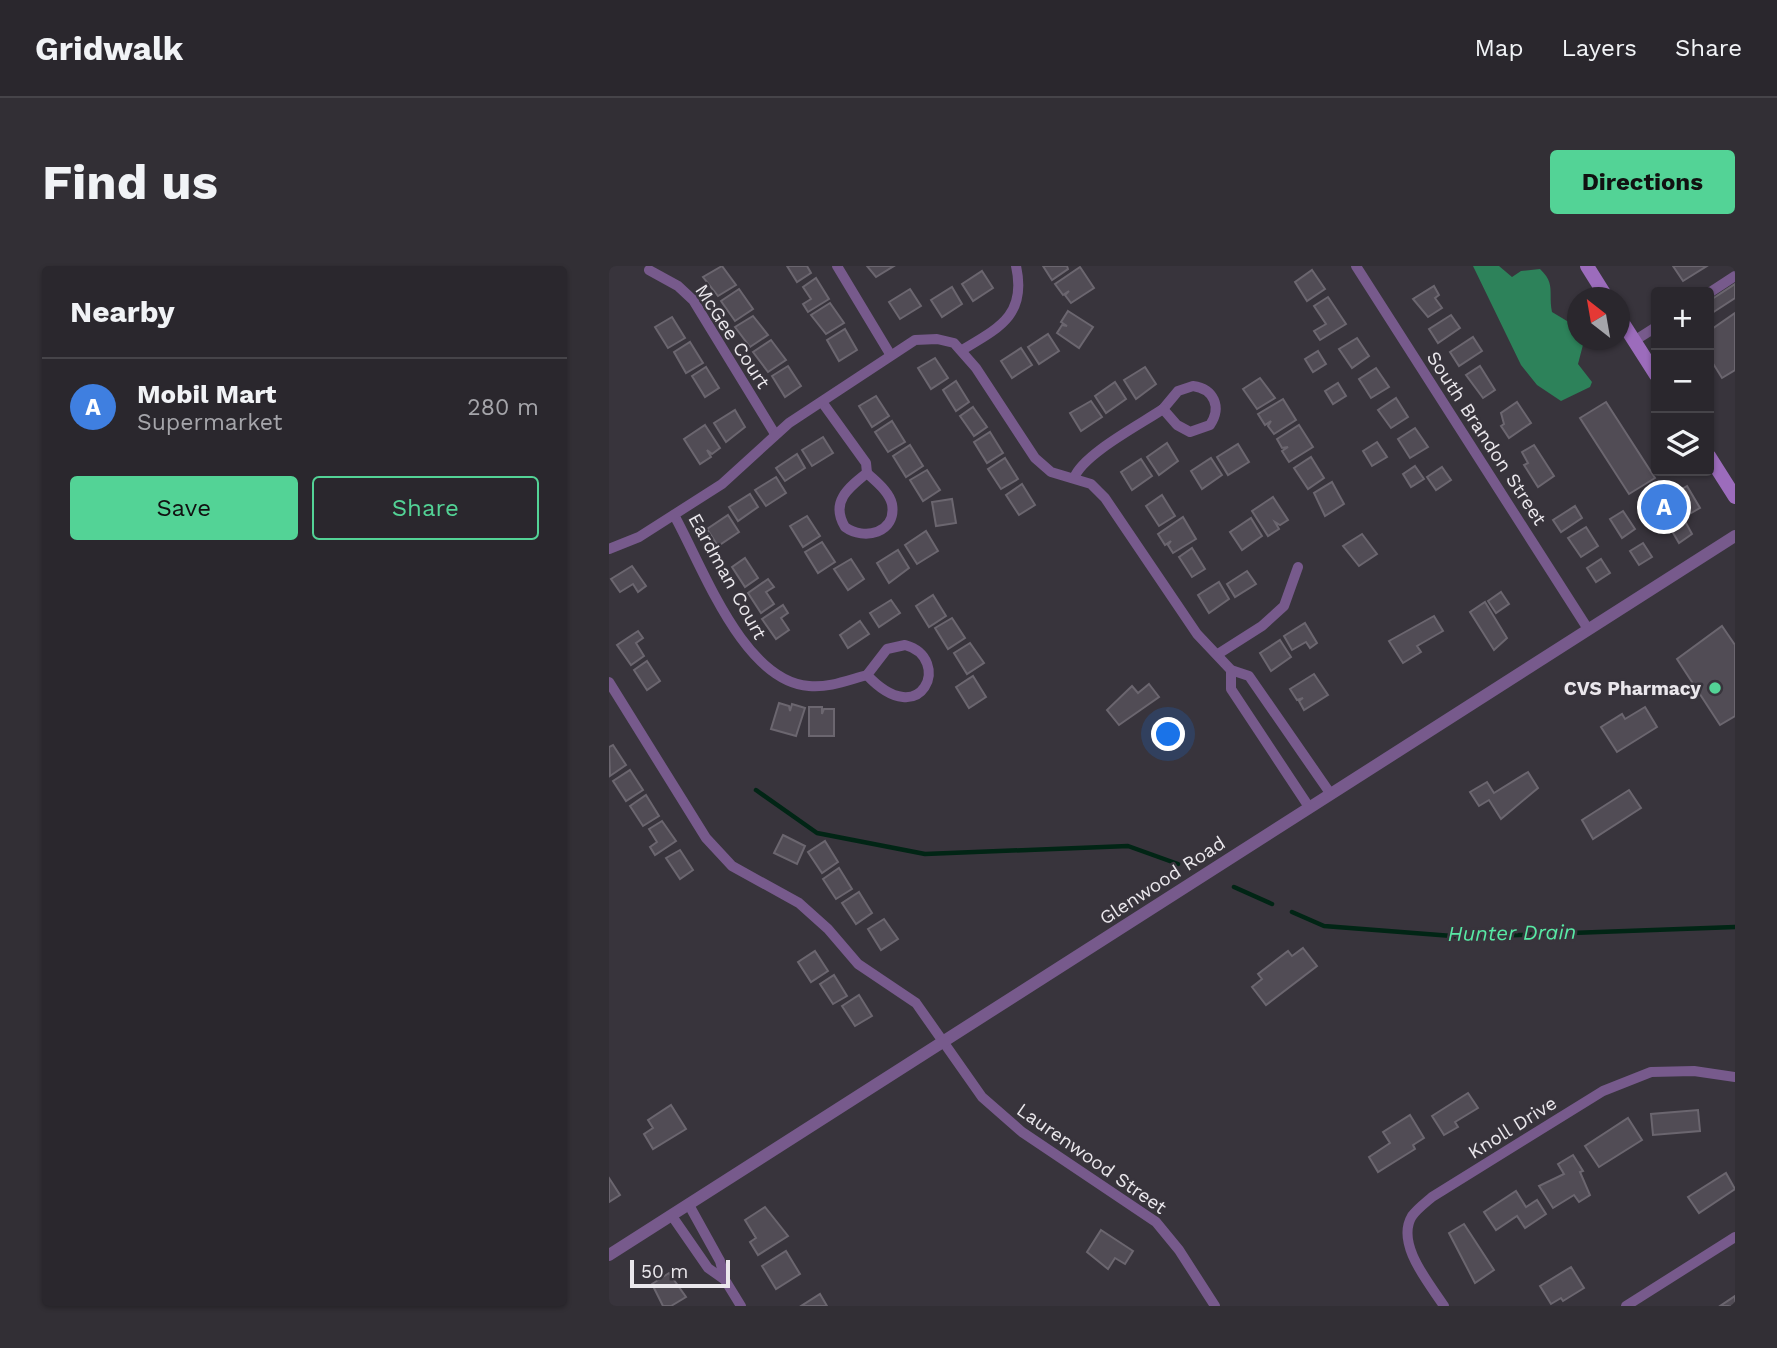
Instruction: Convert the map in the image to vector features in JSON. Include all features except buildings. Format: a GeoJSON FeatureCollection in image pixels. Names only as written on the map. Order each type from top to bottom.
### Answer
{"type":"FeatureCollection","features":[{"type":"Feature","properties":{"kind":"main road"},"geometry":{"type":"LineString","coordinates":[[1587,266],[1600,287]]}},
{"type":"Feature","properties":{"kind":"main road"},"geometry":{"type":"LineString","coordinates":[[1630,335],[1651,367]]}},
{"type":"Feature","properties":{"kind":"main road"},"geometry":{"type":"LineString","coordinates":[[1714,464],[1735,497]]}},
{"type":"Feature","properties":{"kind":"street"},"geometry":{"type":"LineString","coordinates":[[837,266],[890,354]]}},
{"type":"Feature","properties":{"kind":"street"},"geometry":{"type":"LineString","coordinates":[[962,351],[1002,326],[1013,312],[1019,294],[1016,266]]}},
{"type":"Feature","properties":{"kind":"street","name":"South Brandon Street"},"geometry":{"type":"LineString","coordinates":[[1356,266],[1588,629]]}},
{"type":"Feature","properties":{"kind":"street","name":"McGee Court"},"geometry":{"type":"LineString","coordinates":[[649,270],[678,286],[693,300],[775,434]]}},
{"type":"Feature","properties":{"kind":"street"},"geometry":{"type":"LineString","coordinates":[[1714,290],[1735,276]]}},
{"type":"Feature","properties":{"kind":"street"},"geometry":{"type":"LineString","coordinates":[[1634,341],[1651,330]]}},
{"type":"Feature","properties":{"kind":"street"},"geometry":{"type":"LineString","coordinates":[[609,549],[628,543],[731,477],[775,434],[890,354],[915,340],[954,343],[1035,458],[1051,472],[1091,484],[1105,498],[1197,635],[1231,670],[1249,676],[1330,793]]}},
{"type":"Feature","properties":{"kind":"street"},"geometry":{"type":"LineString","coordinates":[[1074,478],[1077,471],[1104,449],[1163,409],[1178,391],[1193,386],[1208,391],[1213,397],[1216,411],[1210,425],[1190,432],[1177,425],[1163,409]]}},
{"type":"Feature","properties":{"kind":"street"},"geometry":{"type":"LineString","coordinates":[[822,402],[866,463],[867,472],[889,496],[892,512],[885,527],[878,533],[862,536],[845,527],[839,510],[844,493],[867,472]]}},
{"type":"Feature","properties":{"kind":"street","name":"Eardman Court"},"geometry":{"type":"LineString","coordinates":[[674,515],[729,620],[763,667],[785,680],[809,686],[827,686],[867,675]]}},
{"type":"Feature","properties":{"kind":"street","name":"Glenwood Road"},"geometry":{"type":"LineString","coordinates":[[609,1255],[1735,536]]}},
{"type":"Feature","properties":{"kind":"street"},"geometry":{"type":"LineString","coordinates":[[1218,654],[1262,626],[1284,606],[1298,567]]}},
{"type":"Feature","properties":{"kind":"street"},"geometry":{"type":"LineString","coordinates":[[895,646],[913,647],[921,652],[929,669],[925,685],[920,692],[904,698],[888,694],[867,675],[880,656],[895,646]]}},
{"type":"Feature","properties":{"kind":"street"},"geometry":{"type":"LineString","coordinates":[[1231,670],[1231,689],[1309,807]]}},
{"type":"Feature","properties":{"kind":"street","name":"Laurenwood Street"},"geometry":{"type":"LineString","coordinates":[[609,682],[706,838],[733,866],[799,903],[828,929],[858,964],[916,1003],[970,1083],[1001,1115],[1156,1222],[1215,1306]]}},
{"type":"Feature","properties":{"kind":"street"},"geometry":{"type":"LineString","coordinates":[[1263,735],[1282,722]]}},
{"type":"Feature","properties":{"kind":"street","name":"Knoll Drive"},"geometry":{"type":"LineString","coordinates":[[1444,1306],[1415,1258],[1408,1237],[1411,1217],[1432,1197],[1603,1091],[1651,1072],[1695,1072],[1735,1077]]}},
{"type":"Feature","properties":{"kind":"street"},"geometry":{"type":"LineString","coordinates":[[689,1205],[720,1261],[725,1280],[741,1306]]}},
{"type":"Feature","properties":{"kind":"street"},"geometry":{"type":"LineString","coordinates":[[672,1216],[708,1268],[725,1280]]}},
{"type":"Feature","properties":{"kind":"street"},"geometry":{"type":"LineString","coordinates":[[1626,1306],[1735,1237]]}},
{"type":"Feature","properties":{"kind":"green space"},"geometry":{"type":"Polygon","coordinates":[[[1473,266],[1499,266],[1512,277],[1521,271],[1540,269],[1550,284],[1552,312],[1567,321],[1567,350],[1582,350],[1578,364],[1592,382],[1590,387],[1561,401],[1537,385],[1521,365],[1473,266]]]}},
{"type":"Feature","properties":{"kind":"waterway","name":"Hunter Drain"},"geometry":{"type":"LineString","coordinates":[[756,790],[817,833],[925,854],[1128,846],[1178,864]]}},
{"type":"Feature","properties":{"kind":"waterway","name":"Hunter Drain"},"geometry":{"type":"LineString","coordinates":[[1234,887],[1272,904]]}},
{"type":"Feature","properties":{"kind":"waterway","name":"Hunter Drain"},"geometry":{"type":"LineString","coordinates":[[1292,912],[1324,926],[1465,937],[1735,927]]}},
{"type":"Feature","properties":{"kind":"place","name":"Mobil Mart"},"geometry":{"type":"Point","coordinates":[1664,507]}},
{"type":"Feature","properties":{"kind":"place","name":"CVS Pharmacy"},"geometry":{"type":"Point","coordinates":[1715,688]}}]}
